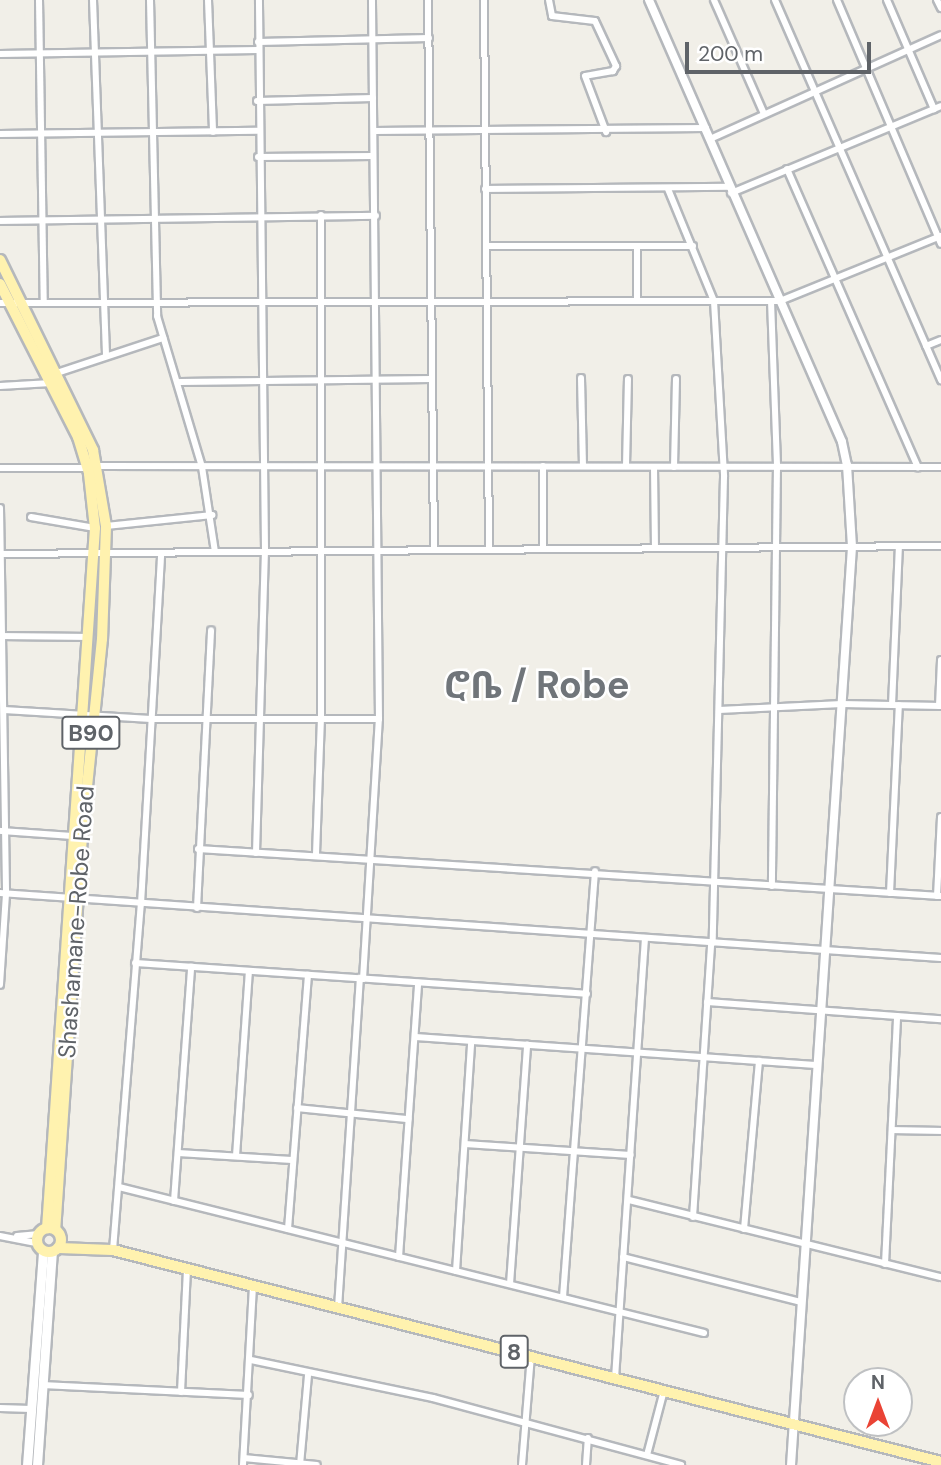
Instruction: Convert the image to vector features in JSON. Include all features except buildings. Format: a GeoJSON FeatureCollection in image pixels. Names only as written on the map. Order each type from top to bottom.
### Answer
{"type":"FeatureCollection","features":[{"type":"Feature","properties":{"kind":"main road","name":"Shashamane-Robe Road"},"geometry":{"type":"LineString","coordinates":[[0,260],[57,373],[92,467],[106,526],[108,554],[73,836],[74,896]]}},
{"type":"Feature","properties":{"kind":"main road","name":"Shashamane-Robe Road"},"geometry":{"type":"LineString","coordinates":[[0,284],[5,303],[52,383],[92,467],[96,552],[89,637],[88,715],[49,1240]]}},
{"type":"Feature","properties":{"kind":"main road","name":"8"},"geometry":{"type":"LineString","coordinates":[[49,1240],[113,1250],[338,1310],[531,1356],[941,1462]]}},
{"type":"Feature","properties":{"kind":"main road"},"geometry":{"type":"LineString","coordinates":[[37,1465],[49,1240]]}},
{"type":"Feature","properties":{"kind":"main road"},"geometry":{"type":"LineString","coordinates":[[27,1465],[30,1409],[49,1240]]}},
{"type":"Feature","properties":{"kind":"street"},"geometry":{"type":"LineString","coordinates":[[39,0],[44,303]]}},
{"type":"Feature","properties":{"kind":"street"},"geometry":{"type":"LineString","coordinates":[[93,0],[106,356]]}},
{"type":"Feature","properties":{"kind":"street"},"geometry":{"type":"LineString","coordinates":[[150,0],[157,303],[163,338],[180,382],[202,467],[212,515],[215,552]]}},
{"type":"Feature","properties":{"kind":"street"},"geometry":{"type":"LineString","coordinates":[[208,0],[213,132]]}},
{"type":"Feature","properties":{"kind":"street"},"geometry":{"type":"LineString","coordinates":[[256,853],[263,719],[265,550],[261,217],[257,131],[259,0]]}},
{"type":"Feature","properties":{"kind":"street"},"geometry":{"type":"LineString","coordinates":[[338,1310],[379,719],[372,0]]}},
{"type":"Feature","properties":{"kind":"street"},"geometry":{"type":"LineString","coordinates":[[428,0],[434,549]]}},
{"type":"Feature","properties":{"kind":"street"},"geometry":{"type":"LineString","coordinates":[[484,0],[489,548]]}},
{"type":"Feature","properties":{"kind":"street"},"geometry":{"type":"LineString","coordinates":[[549,0],[552,16],[595,21],[615,66],[613,71],[585,76],[606,132]]}},
{"type":"Feature","properties":{"kind":"street"},"geometry":{"type":"LineString","coordinates":[[649,0],[706,128],[775,301],[842,442],[847,466],[852,547],[791,1465]]}},
{"type":"Feature","properties":{"kind":"street"},"geometry":{"type":"LineString","coordinates":[[714,0],[764,114]]}},
{"type":"Feature","properties":{"kind":"street"},"geometry":{"type":"LineString","coordinates":[[775,0],[941,380]]}},
{"type":"Feature","properties":{"kind":"street"},"geometry":{"type":"LineString","coordinates":[[5,303],[775,301],[834,280],[940,239],[837,0]]}},
{"type":"Feature","properties":{"kind":"street"},"geometry":{"type":"LineString","coordinates":[[485,189],[730,190],[937,108],[887,0]]}},
{"type":"Feature","properties":{"kind":"street"},"geometry":{"type":"LineString","coordinates":[[937,0],[941,8]]}},
{"type":"Feature","properties":{"kind":"street"},"geometry":{"type":"LineString","coordinates":[[710,139],[941,35]]}},
{"type":"Feature","properties":{"kind":"street"},"geometry":{"type":"LineString","coordinates":[[0,54],[210,51],[373,39],[429,38]]}},
{"type":"Feature","properties":{"kind":"street"},"geometry":{"type":"LineString","coordinates":[[257,101],[373,98]]}},
{"type":"Feature","properties":{"kind":"street"},"geometry":{"type":"LineString","coordinates":[[374,131],[606,132],[706,128]]}},
{"type":"Feature","properties":{"kind":"street"},"geometry":{"type":"LineString","coordinates":[[0,134],[257,131]]}},
{"type":"Feature","properties":{"kind":"street"},"geometry":{"type":"LineString","coordinates":[[258,157],[373,156]]}},
{"type":"Feature","properties":{"kind":"street"},"geometry":{"type":"LineString","coordinates":[[787,169],[918,467]]}},
{"type":"Feature","properties":{"kind":"street"},"geometry":{"type":"LineString","coordinates":[[668,189],[714,302],[719,466],[724,478],[712,943],[693,1217]]}},
{"type":"Feature","properties":{"kind":"street"},"geometry":{"type":"LineString","coordinates":[[316,854],[321,718],[321,215]]}},
{"type":"Feature","properties":{"kind":"street"},"geometry":{"type":"LineString","coordinates":[[0,221],[376,216]]}},
{"type":"Feature","properties":{"kind":"street"},"geometry":{"type":"LineString","coordinates":[[486,246],[692,246]]}},
{"type":"Feature","properties":{"kind":"street"},"geometry":{"type":"LineString","coordinates":[[637,246],[637,301]]}},
{"type":"Feature","properties":{"kind":"street"},"geometry":{"type":"LineString","coordinates":[[772,886],[777,547],[775,301]]}},
{"type":"Feature","properties":{"kind":"street"},"geometry":{"type":"LineString","coordinates":[[57,373],[163,338]]}},
{"type":"Feature","properties":{"kind":"street"},"geometry":{"type":"LineString","coordinates":[[926,346],[941,340]]}},
{"type":"Feature","properties":{"kind":"street"},"geometry":{"type":"LineString","coordinates":[[581,378],[583,466]]}},
{"type":"Feature","properties":{"kind":"street"},"geometry":{"type":"LineString","coordinates":[[180,382],[431,379]]}},
{"type":"Feature","properties":{"kind":"street"},"geometry":{"type":"LineString","coordinates":[[626,466],[628,379]]}},
{"type":"Feature","properties":{"kind":"street"},"geometry":{"type":"LineString","coordinates":[[674,467],[676,379]]}},
{"type":"Feature","properties":{"kind":"street"},"geometry":{"type":"LineString","coordinates":[[0,386],[52,383]]}},
{"type":"Feature","properties":{"kind":"street"},"geometry":{"type":"LineString","coordinates":[[0,468],[431,464],[941,467]]}},
{"type":"Feature","properties":{"kind":"street"},"geometry":{"type":"LineString","coordinates":[[543,466],[543,548]]}},
{"type":"Feature","properties":{"kind":"street"},"geometry":{"type":"LineString","coordinates":[[654,467],[655,547]]}},
{"type":"Feature","properties":{"kind":"street"},"geometry":{"type":"LineString","coordinates":[[0,508],[4,710],[0,985]]}},
{"type":"Feature","properties":{"kind":"street"},"geometry":{"type":"LineString","coordinates":[[106,526],[212,515]]}},
{"type":"Feature","properties":{"kind":"street"},"geometry":{"type":"LineString","coordinates":[[31,517],[95,528]]}},
{"type":"Feature","properties":{"kind":"street"},"geometry":{"type":"LineString","coordinates":[[890,893],[899,546]]}},
{"type":"Feature","properties":{"kind":"street"},"geometry":{"type":"LineString","coordinates":[[1,554],[941,546]]}},
{"type":"Feature","properties":{"kind":"street"},"geometry":{"type":"LineString","coordinates":[[113,1250],[141,904],[161,554]]}},
{"type":"Feature","properties":{"kind":"street"},"geometry":{"type":"LineString","coordinates":[[197,908],[211,630]]}},
{"type":"Feature","properties":{"kind":"street"},"geometry":{"type":"LineString","coordinates":[[1,636],[89,637]]}},
{"type":"Feature","properties":{"kind":"street"},"geometry":{"type":"LineString","coordinates":[[719,709],[842,704],[940,706],[941,660]]}},
{"type":"Feature","properties":{"kind":"street"},"geometry":{"type":"LineString","coordinates":[[4,710],[151,719],[379,719]]}},
{"type":"Feature","properties":{"kind":"street"},"geometry":{"type":"LineString","coordinates":[[198,849],[714,879],[772,886],[939,896],[941,817]]}},
{"type":"Feature","properties":{"kind":"street"},"geometry":{"type":"LineString","coordinates":[[3,831],[73,836]]}},
{"type":"Feature","properties":{"kind":"street"},"geometry":{"type":"LineString","coordinates":[[563,1297],[584,1049],[595,872]]}},
{"type":"Feature","properties":{"kind":"street"},"geometry":{"type":"LineString","coordinates":[[3,894],[74,896],[141,904],[941,958]]}},
{"type":"Feature","properties":{"kind":"street"},"geometry":{"type":"LineString","coordinates":[[615,1378],[645,938]]}},
{"type":"Feature","properties":{"kind":"street"},"geometry":{"type":"LineString","coordinates":[[135,963],[587,995]]}},
{"type":"Feature","properties":{"kind":"street"},"geometry":{"type":"LineString","coordinates":[[174,1201],[191,967]]}},
{"type":"Feature","properties":{"kind":"street"},"geometry":{"type":"LineString","coordinates":[[236,1156],[249,971]]}},
{"type":"Feature","properties":{"kind":"street"},"geometry":{"type":"LineString","coordinates":[[288,1229],[308,975]]}},
{"type":"Feature","properties":{"kind":"street"},"geometry":{"type":"LineString","coordinates":[[399,1257],[418,983]]}},
{"type":"Feature","properties":{"kind":"street"},"geometry":{"type":"LineString","coordinates":[[707,1002],[941,1019]]}},
{"type":"Feature","properties":{"kind":"street"},"geometry":{"type":"LineString","coordinates":[[885,1264],[898,1016]]}},
{"type":"Feature","properties":{"kind":"street"},"geometry":{"type":"LineString","coordinates":[[415,1037],[816,1065]]}},
{"type":"Feature","properties":{"kind":"street"},"geometry":{"type":"LineString","coordinates":[[456,1271],[471,1043]]}},
{"type":"Feature","properties":{"kind":"street"},"geometry":{"type":"LineString","coordinates":[[510,1284],[527,1045]]}},
{"type":"Feature","properties":{"kind":"street"},"geometry":{"type":"LineString","coordinates":[[744,1229],[759,1061]]}},
{"type":"Feature","properties":{"kind":"street"},"geometry":{"type":"LineString","coordinates":[[297,1108],[408,1119]]}},
{"type":"Feature","properties":{"kind":"street"},"geometry":{"type":"LineString","coordinates":[[892,1130],[941,1131]]}},
{"type":"Feature","properties":{"kind":"street"},"geometry":{"type":"LineString","coordinates":[[465,1144],[631,1155]]}},
{"type":"Feature","properties":{"kind":"street"},"geometry":{"type":"LineString","coordinates":[[178,1153],[292,1160]]}},
{"type":"Feature","properties":{"kind":"street"},"geometry":{"type":"LineString","coordinates":[[119,1187],[704,1333]]}},
{"type":"Feature","properties":{"kind":"street"},"geometry":{"type":"LineString","coordinates":[[629,1200],[941,1277],[941,1267]]}},
{"type":"Feature","properties":{"kind":"street"},"geometry":{"type":"LineString","coordinates":[[0,1236],[49,1240]]}},
{"type":"Feature","properties":{"kind":"street"},"geometry":{"type":"LineString","coordinates":[[624,1257],[801,1302]]}},
{"type":"Feature","properties":{"kind":"street"},"geometry":{"type":"LineString","coordinates":[[181,1392],[187,1269]]}},
{"type":"Feature","properties":{"kind":"street"},"geometry":{"type":"LineString","coordinates":[[253,1288],[244,1461],[317,1465]]}},
{"type":"Feature","properties":{"kind":"street"},"geometry":{"type":"LineString","coordinates":[[522,1465],[531,1356]]}},
{"type":"Feature","properties":{"kind":"street"},"geometry":{"type":"LineString","coordinates":[[250,1360],[526,1421],[681,1465]]}},
{"type":"Feature","properties":{"kind":"street"},"geometry":{"type":"LineString","coordinates":[[300,1464],[308,1374]]}},
{"type":"Feature","properties":{"kind":"street"},"geometry":{"type":"LineString","coordinates":[[42,1385],[249,1395]]}},
{"type":"Feature","properties":{"kind":"street"},"geometry":{"type":"LineString","coordinates":[[647,1455],[664,1390]]}},
{"type":"Feature","properties":{"kind":"street"},"geometry":{"type":"LineString","coordinates":[[0,1408],[30,1409]]}},
{"type":"Feature","properties":{"kind":"street"},"geometry":{"type":"LineString","coordinates":[[586,1465],[588,1438]]}},
{"type":"Feature","properties":{"kind":"district","name":"ሮቤ / Robe"},"geometry":{"type":"Point","coordinates":[537,686]}}]}
